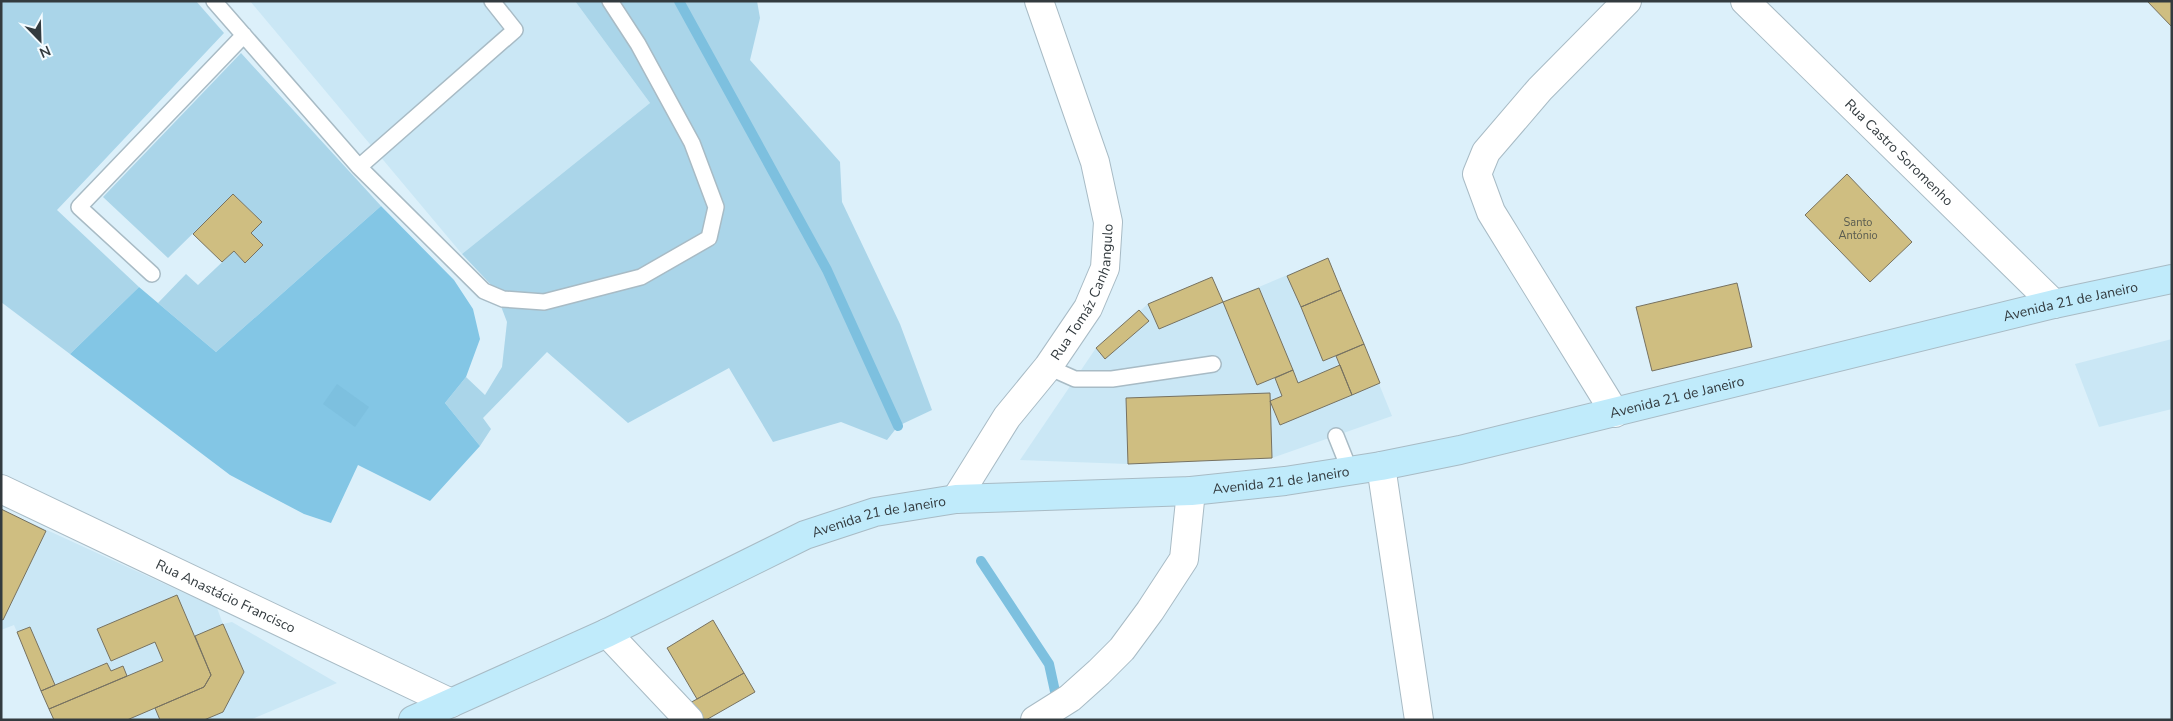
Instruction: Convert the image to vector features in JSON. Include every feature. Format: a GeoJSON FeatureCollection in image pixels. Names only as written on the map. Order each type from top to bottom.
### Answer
{"type":"FeatureCollection","features":[{"type":"Feature","properties":{"kind":"main road","name":"Avenida 21 de Janeiro"},"geometry":{"type":"LineString","coordinates":[[413,720],[608,632],[805,536],[875,512],[956,499],[1191,491],[1285,481],[1381,466],[1460,450],[1614,413],[2054,304],[2172,279]]}},
{"type":"Feature","properties":{"kind":"street","name":"Rua Tomáz Canhangulo"},"geometry":{"type":"LineString","coordinates":[[956,499],[1007,417],[1048,367],[1088,308],[1105,268],[1108,222],[1095,162],[1039,1]]}},
{"type":"Feature","properties":{"kind":"street"},"geometry":{"type":"LineString","coordinates":[[1614,413],[1491,212],[1477,174],[1486,152],[1540,89],[1627,1]]}},
{"type":"Feature","properties":{"kind":"street","name":"Rua Castro Soromenho"},"geometry":{"type":"LineString","coordinates":[[1745,1],[2054,304]]}},
{"type":"Feature","properties":{"kind":"street"},"geometry":{"type":"LineString","coordinates":[[1381,466],[1419,720]]}},
{"type":"Feature","properties":{"kind":"street","name":"Rua Anastácio Francisco"},"geometry":{"type":"LineString","coordinates":[[1,489],[451,703]]}},
{"type":"Feature","properties":{"kind":"street"},"geometry":{"type":"LineString","coordinates":[[1035,720],[1070,698],[1099,672],[1122,649],[1150,611],[1184,559],[1191,491]]}},
{"type":"Feature","properties":{"kind":"street"},"geometry":{"type":"LineString","coordinates":[[608,632],[689,720]]}},
{"type":"Feature","properties":{"kind":"lane"},"geometry":{"type":"LineString","coordinates":[[214,1],[360,167],[484,291],[503,299],[544,302],[640,277],[709,238],[716,208],[692,143],[638,44],[610,1]]}},
{"type":"Feature","properties":{"kind":"lane"},"geometry":{"type":"LineString","coordinates":[[360,167],[514,30],[492,1]]}},
{"type":"Feature","properties":{"kind":"lane"},"geometry":{"type":"LineString","coordinates":[[152,274],[79,206],[244,35]]}},
{"type":"Feature","properties":{"kind":"lane"},"geometry":{"type":"LineString","coordinates":[[1048,367],[1075,379],[1112,378],[1213,364]]}},
{"type":"Feature","properties":{"kind":"lane"},"geometry":{"type":"LineString","coordinates":[[1336,436],[1350,471]]}},
{"type":"Feature","properties":{"kind":"shaded area"},"geometry":{"type":"Polygon","coordinates":[[[1,1],[196,1],[224,33],[57,210],[139,287],[70,354],[1,302],[1,1]]]}},
{"type":"Feature","properties":{"kind":"shaded area"},"geometry":{"type":"Polygon","coordinates":[[[250,1],[575,1],[650,103],[462,254],[250,1]]]}},
{"type":"Feature","properties":{"kind":"shaded area"},"geometry":{"type":"Polygon","coordinates":[[[575,1],[757,1],[760,18],[750,60],[840,162],[842,202],[900,324],[932,410],[898,426],[887,440],[841,422],[773,442],[729,368],[628,423],[547,352],[483,418],[491,429],[480,446],[445,403],[466,377],[485,395],[502,367],[507,322],[494,288],[462,254],[650,103],[575,1]]]}},
{"type":"Feature","properties":{"kind":"shaded area"},"geometry":{"type":"Polygon","coordinates":[[[241,53],[381,206],[216,352],[158,303],[186,274],[198,285],[234,251],[244,262],[263,245],[251,233],[262,222],[233,194],[168,258],[103,197],[241,53]]]}},
{"type":"Feature","properties":{"kind":"shaded area"},"geometry":{"type":"Polygon","coordinates":[[[381,206],[454,280],[473,309],[480,339],[466,377],[445,403],[480,446],[430,501],[358,465],[331,523],[304,514],[230,475],[70,354],[139,287],[216,352],[381,206]]]}},
{"type":"Feature","properties":{"kind":"shaded area"},"geometry":{"type":"Polygon","coordinates":[[[1328,258],[1392,416],[1272,458],[1128,464],[1020,460],[1096,348],[1148,304],[1212,277],[1223,302],[1328,258]]]}},
{"type":"Feature","properties":{"kind":"shaded area"},"geometry":{"type":"Polygon","coordinates":[[[2172,339],[2172,409],[2099,427],[2075,364],[2172,339]]]}},
{"type":"Feature","properties":{"kind":"shaded area"},"geometry":{"type":"Polygon","coordinates":[[[337,384],[369,407],[355,427],[323,404],[337,384]]]}},
{"type":"Feature","properties":{"kind":"shaded area"},"geometry":{"type":"Polygon","coordinates":[[[1,509],[217,608],[223,624],[232,622],[337,683],[250,720],[54,720],[14,625],[1,630],[1,509]]]}},
{"type":"Feature","properties":{"kind":"building"},"geometry":{"type":"Polygon","coordinates":[[[2147,1],[2172,1],[2172,27],[2147,1]]]}},
{"type":"Feature","properties":{"kind":"building"},"geometry":{"type":"Polygon","coordinates":[[[1847,174],[1912,242],[1870,282],[1805,215],[1847,174]]]}},
{"type":"Feature","properties":{"kind":"building"},"geometry":{"type":"Polygon","coordinates":[[[233,194],[262,222],[251,233],[263,245],[245,263],[234,251],[222,262],[193,234],[233,194]]]}},
{"type":"Feature","properties":{"kind":"building"},"geometry":{"type":"Polygon","coordinates":[[[1328,258],[1341,290],[1301,307],[1287,276],[1328,258]]]}},
{"type":"Feature","properties":{"kind":"building"},"geometry":{"type":"Polygon","coordinates":[[[1212,277],[1223,302],[1159,329],[1148,304],[1212,277]]]}},
{"type":"Feature","properties":{"kind":"building"},"geometry":{"type":"Polygon","coordinates":[[[1737,283],[1752,347],[1652,371],[1636,307],[1737,283]]]}},
{"type":"Feature","properties":{"kind":"building"},"geometry":{"type":"Polygon","coordinates":[[[1259,288],[1293,370],[1257,385],[1223,302],[1259,288]]]}},
{"type":"Feature","properties":{"kind":"building"},"geometry":{"type":"Polygon","coordinates":[[[1341,290],[1364,344],[1323,361],[1301,307],[1341,290]]]}},
{"type":"Feature","properties":{"kind":"building"},"geometry":{"type":"Polygon","coordinates":[[[1139,310],[1149,321],[1105,359],[1096,348],[1139,310]]]}},
{"type":"Feature","properties":{"kind":"building"},"geometry":{"type":"Polygon","coordinates":[[[1364,344],[1380,383],[1352,395],[1336,356],[1364,344]]]}},
{"type":"Feature","properties":{"kind":"building"},"geometry":{"type":"Polygon","coordinates":[[[1340,365],[1352,395],[1280,425],[1270,401],[1282,396],[1275,378],[1293,370],[1298,383],[1340,365]]]}},
{"type":"Feature","properties":{"kind":"building"},"geometry":{"type":"Polygon","coordinates":[[[1270,393],[1272,458],[1128,464],[1126,398],[1270,393]]]}},
{"type":"Feature","properties":{"kind":"building"},"geometry":{"type":"Polygon","coordinates":[[[1,509],[46,531],[3,620],[1,619],[1,509]]]}},
{"type":"Feature","properties":{"kind":"building"},"geometry":{"type":"Polygon","coordinates":[[[177,595],[211,675],[204,687],[127,720],[54,720],[49,709],[163,661],[155,642],[111,661],[97,629],[177,595]]]}},
{"type":"Feature","properties":{"kind":"building"},"geometry":{"type":"Polygon","coordinates":[[[713,620],[744,673],[697,699],[667,648],[713,620]]]}},
{"type":"Feature","properties":{"kind":"building"},"geometry":{"type":"Polygon","coordinates":[[[223,624],[244,672],[223,712],[204,720],[160,720],[155,708],[204,687],[211,675],[195,636],[223,624]]]}},
{"type":"Feature","properties":{"kind":"building"},"geometry":{"type":"Polygon","coordinates":[[[30,627],[55,685],[41,691],[17,632],[30,627]]]}},
{"type":"Feature","properties":{"kind":"building"},"geometry":{"type":"Polygon","coordinates":[[[107,663],[111,671],[123,666],[127,676],[49,709],[41,691],[107,663]]]}},
{"type":"Feature","properties":{"kind":"building"},"geometry":{"type":"Polygon","coordinates":[[[744,673],[755,692],[706,720],[697,720],[688,704],[744,673]]]}},
{"type":"Feature","properties":{"kind":"waterway"},"geometry":{"type":"LineString","coordinates":[[679,1],[827,270],[898,426]]}},
{"type":"Feature","properties":{"kind":"waterway"},"geometry":{"type":"LineString","coordinates":[[981,561],[1049,664],[1056,696]]}}]}
